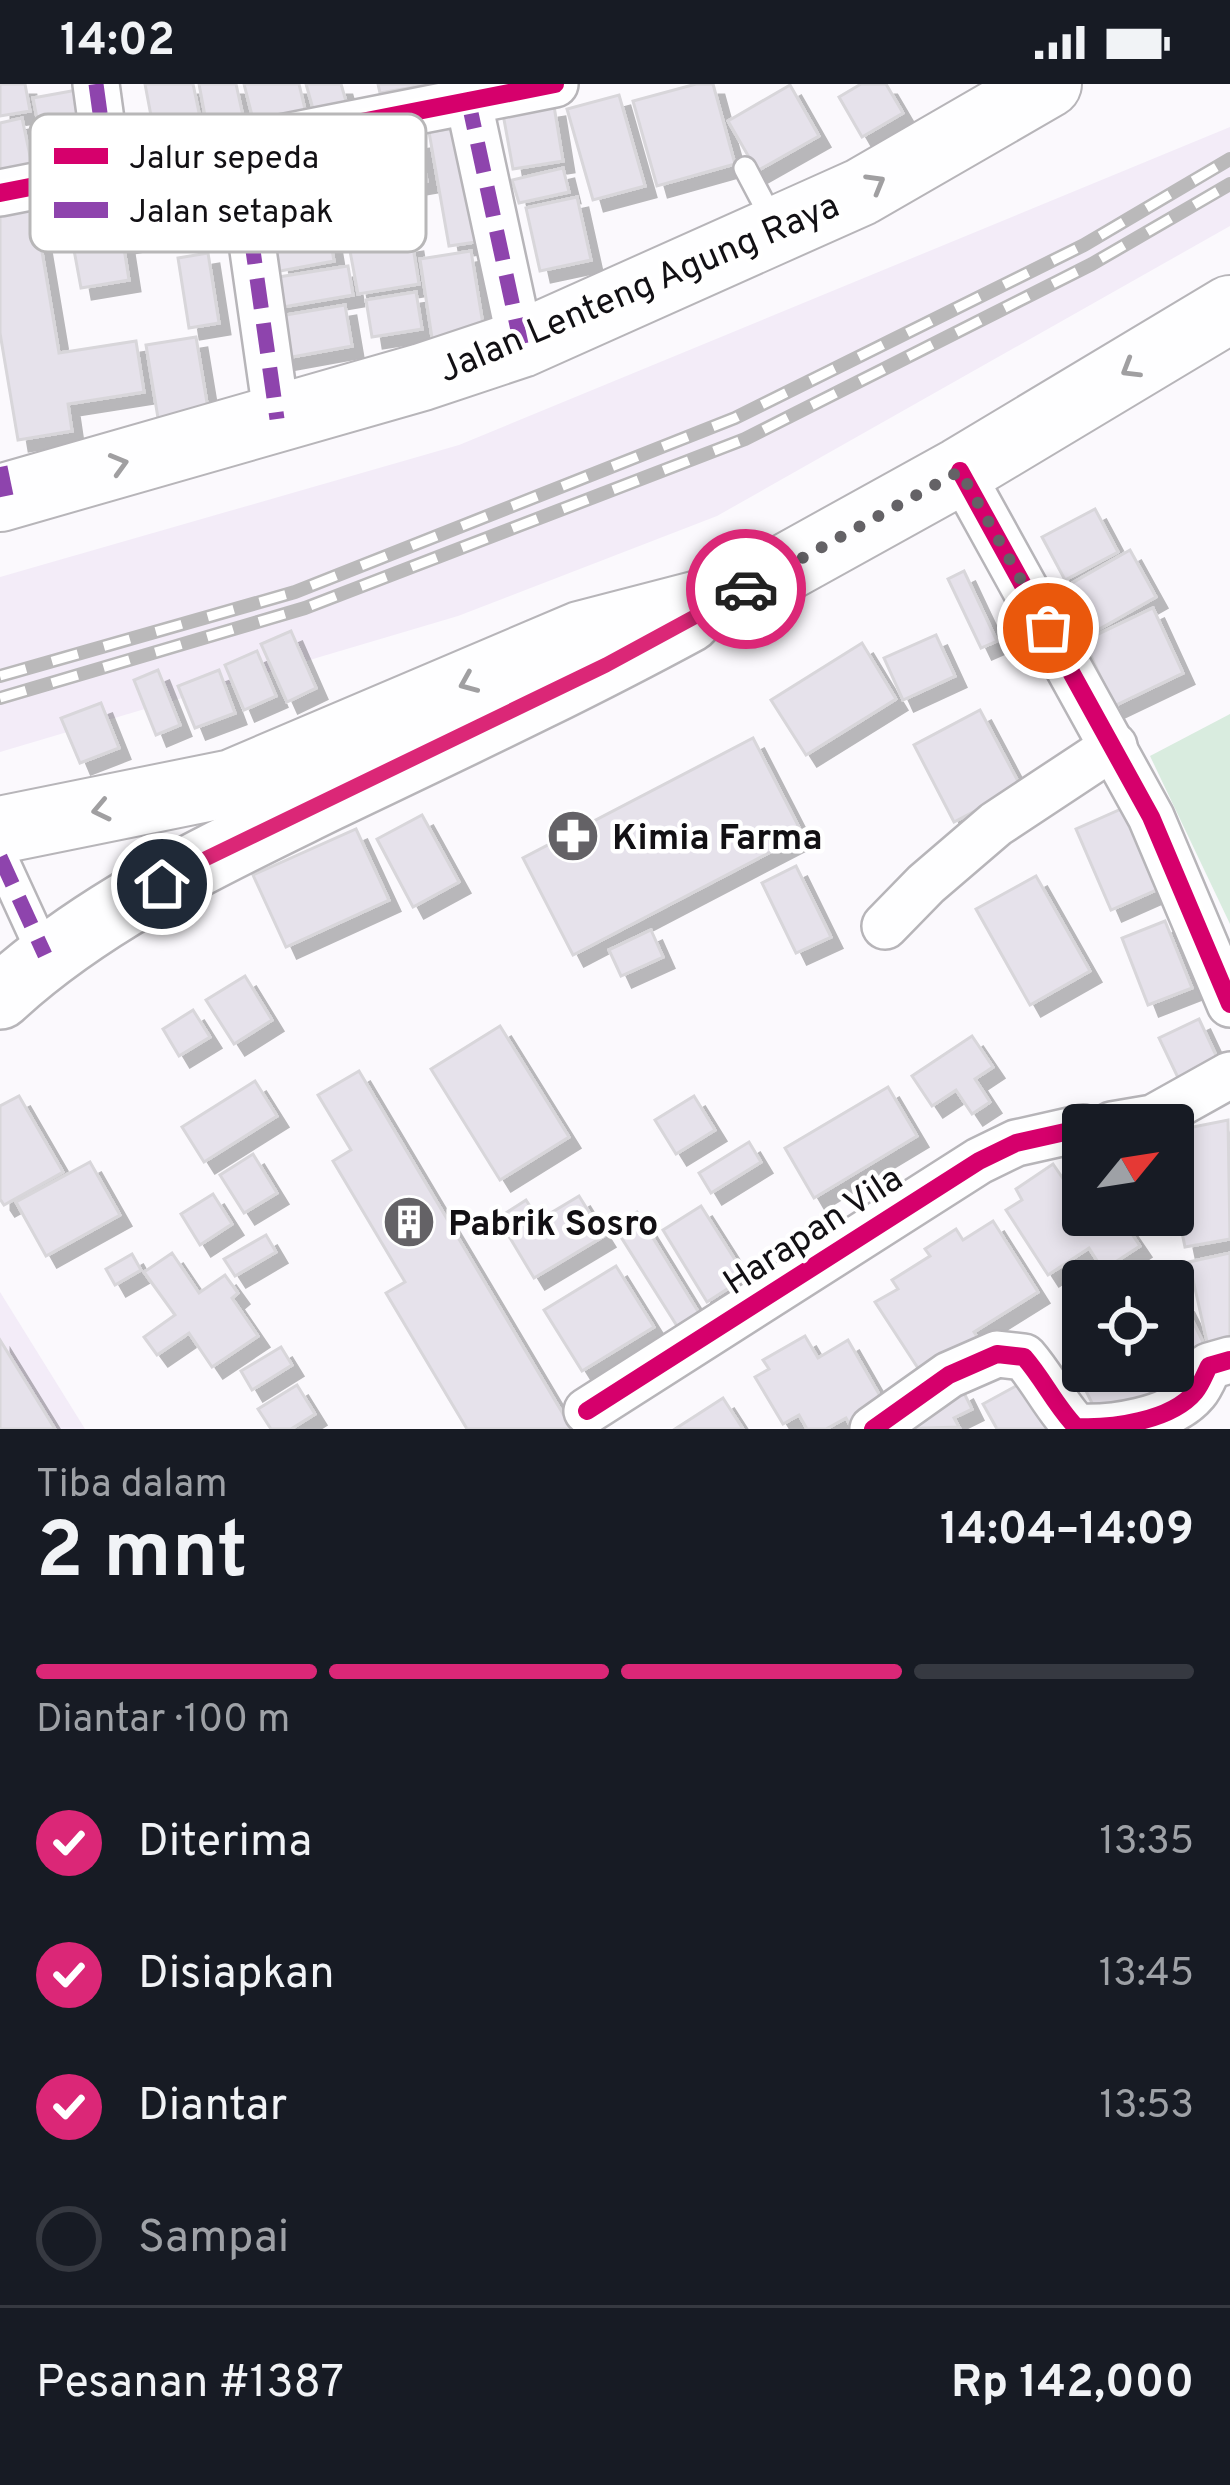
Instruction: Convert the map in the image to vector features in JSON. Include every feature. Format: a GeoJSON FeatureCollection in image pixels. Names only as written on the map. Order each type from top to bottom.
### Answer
{"type":"FeatureCollection","features":[{"type":"Feature","properties":{"kind":"main road","name":"Jalan Lenteng Agung Raya"},"geometry":{"type":"LineString","coordinates":[[2,487],[277,419],[521,344],[861,192],[1048,84]]}},
{"type":"Feature","properties":{"kind":"main road"},"geometry":{"type":"LineString","coordinates":[[0,997],[45,955],[201,861],[606,665],[960,471],[1230,309]]}},
{"type":"Feature","properties":{"kind":"main road"},"geometry":{"type":"LineString","coordinates":[[0,830],[232,783],[580,635],[738,594]]}},
{"type":"Feature","properties":{"kind":"street"},"geometry":{"type":"LineString","coordinates":[[96,84],[100,114]]}},
{"type":"Feature","properties":{"kind":"street"},"geometry":{"type":"LineString","coordinates":[[395,114],[555,84]]}},
{"type":"Feature","properties":{"kind":"street"},"geometry":{"type":"LineString","coordinates":[[468,99],[521,344]]}},
{"type":"Feature","properties":{"kind":"street"},"geometry":{"type":"LineString","coordinates":[[0,193],[30,187]]}},
{"type":"Feature","properties":{"kind":"street"},"geometry":{"type":"LineString","coordinates":[[253,252],[277,419]]}},
{"type":"Feature","properties":{"kind":"street"},"geometry":{"type":"LineString","coordinates":[[960,471],[1114,746],[1229,996]]}},
{"type":"Feature","properties":{"kind":"street"},"geometry":{"type":"LineString","coordinates":[[885,926],[996,824],[1114,746]]}},
{"type":"Feature","properties":{"kind":"street"},"geometry":{"type":"LineString","coordinates":[[0,857],[45,955]]}},
{"type":"Feature","properties":{"kind":"street"},"geometry":{"type":"LineString","coordinates":[[1178,1104],[1230,1075]]}},
{"type":"Feature","properties":{"kind":"street","name":"Harapan Vila"},"geometry":{"type":"LineString","coordinates":[[587,1411],[980,1162],[1016,1143],[1062,1133]]}},
{"type":"Feature","properties":{"kind":"street"},"geometry":{"type":"LineString","coordinates":[[873,1429],[949,1375],[998,1354],[1024,1357],[1076,1427],[1105,1429],[1168,1410],[1194,1394],[1209,1366],[1230,1360]]}},
{"type":"Feature","properties":{"kind":"lane"},"geometry":{"type":"LineString","coordinates":[[746,168],[777,229]]}},
{"type":"Feature","properties":{"kind":"shaded area"},"geometry":{"type":"Polygon","coordinates":[[[1230,127],[1230,226],[717,516],[458,616],[0,752],[0,577],[459,445],[1230,127]]]}},
{"type":"Feature","properties":{"kind":"shaded area"},"geometry":{"type":"Polygon","coordinates":[[[0,1292],[85,1429],[0,1429],[0,1292]]]}},
{"type":"Feature","properties":{"kind":"green space"},"geometry":{"type":"Polygon","coordinates":[[[1230,714],[1230,924],[1150,756],[1230,714]]]}},
{"type":"Feature","properties":{"kind":"building"},"geometry":{"type":"Polygon","coordinates":[[[0,84],[25,84],[30,111],[0,116],[0,84]]]}},
{"type":"Feature","properties":{"kind":"building"},"geometry":{"type":"Polygon","coordinates":[[[145,84],[193,84],[199,114],[151,114],[145,84]]]}},
{"type":"Feature","properties":{"kind":"building"},"geometry":{"type":"Polygon","coordinates":[[[199,84],[236,84],[243,114],[205,114],[199,84]]]}},
{"type":"Feature","properties":{"kind":"building"},"geometry":{"type":"Polygon","coordinates":[[[244,84],[299,84],[306,114],[252,114],[244,84]]]}},
{"type":"Feature","properties":{"kind":"building"},"geometry":{"type":"Polygon","coordinates":[[[306,84],[341,84],[350,114],[314,114],[306,84]]]}},
{"type":"Feature","properties":{"kind":"building"},"geometry":{"type":"Polygon","coordinates":[[[378,84],[431,84],[380,93],[378,84]]]}},
{"type":"Feature","properties":{"kind":"building"},"geometry":{"type":"Polygon","coordinates":[[[713,84],[735,164],[657,186],[633,101],[713,84]]]}},
{"type":"Feature","properties":{"kind":"building"},"geometry":{"type":"Polygon","coordinates":[[[861,84],[886,84],[903,113],[862,137],[839,97],[861,84]]]}},
{"type":"Feature","properties":{"kind":"building"},"geometry":{"type":"Polygon","coordinates":[[[790,85],[819,136],[757,171],[728,121],[790,85]]]}},
{"type":"Feature","properties":{"kind":"building"},"geometry":{"type":"Polygon","coordinates":[[[88,88],[93,114],[36,114],[33,98],[88,88]]]}},
{"type":"Feature","properties":{"kind":"building"},"geometry":{"type":"Polygon","coordinates":[[[619,95],[645,186],[593,200],[567,109],[619,95]]]}},
{"type":"Feature","properties":{"kind":"building"},"geometry":{"type":"Polygon","coordinates":[[[554,106],[563,161],[513,169],[503,114],[554,106]]]}},
{"type":"Feature","properties":{"kind":"building"},"geometry":{"type":"Polygon","coordinates":[[[22,118],[30,176],[0,182],[0,123],[22,118]]]}},
{"type":"Feature","properties":{"kind":"building"},"geometry":{"type":"Polygon","coordinates":[[[470,126],[489,240],[449,246],[429,132],[470,126]]]}},
{"type":"Feature","properties":{"kind":"building"},"geometry":{"type":"Polygon","coordinates":[[[563,168],[569,192],[519,203],[512,180],[563,168]]]}},
{"type":"Feature","properties":{"kind":"building"},"geometry":{"type":"Polygon","coordinates":[[[577,197],[591,260],[540,271],[526,208],[577,197]]]}},
{"type":"Feature","properties":{"kind":"building"},"geometry":{"type":"Polygon","coordinates":[[[30,205],[30,252],[42,252],[59,353],[136,341],[144,392],[68,404],[72,431],[18,440],[0,333],[0,210],[30,205]]]}},
{"type":"Feature","properties":{"kind":"building"},"geometry":{"type":"Polygon","coordinates":[[[471,251],[486,343],[434,351],[420,259],[471,251]]]}},
{"type":"Feature","properties":{"kind":"building"},"geometry":{"type":"Polygon","coordinates":[[[74,252],[125,252],[129,280],[81,288],[74,252]]]}},
{"type":"Feature","properties":{"kind":"building"},"geometry":{"type":"Polygon","coordinates":[[[277,252],[332,252],[334,261],[280,271],[277,252]]]}},
{"type":"Feature","properties":{"kind":"building"},"geometry":{"type":"Polygon","coordinates":[[[350,252],[414,252],[419,284],[358,294],[350,252]]]}},
{"type":"Feature","properties":{"kind":"building"},"geometry":{"type":"Polygon","coordinates":[[[208,253],[219,323],[189,328],[178,258],[208,253]]]}},
{"type":"Feature","properties":{"kind":"building"},"geometry":{"type":"Polygon","coordinates":[[[348,266],[353,295],[277,308],[272,278],[348,266]]]}},
{"type":"Feature","properties":{"kind":"building"},"geometry":{"type":"Polygon","coordinates":[[[416,292],[422,329],[372,337],[366,300],[416,292]]]}},
{"type":"Feature","properties":{"kind":"building"},"geometry":{"type":"Polygon","coordinates":[[[345,305],[352,346],[281,359],[274,317],[345,305]]]}},
{"type":"Feature","properties":{"kind":"building"},"geometry":{"type":"Polygon","coordinates":[[[196,337],[208,409],[158,418],[146,345],[196,337]]]}},
{"type":"Feature","properties":{"kind":"building"},"geometry":{"type":"Polygon","coordinates":[[[1095,509],[1118,552],[1065,580],[1042,537],[1095,509]]]}},
{"type":"Feature","properties":{"kind":"building"},"geometry":{"type":"Polygon","coordinates":[[[1130,550],[1156,597],[1087,636],[1060,590],[1130,550]]]}},
{"type":"Feature","properties":{"kind":"building"},"geometry":{"type":"Polygon","coordinates":[[[964,571],[997,641],[981,648],[948,579],[964,571]]]}},
{"type":"Feature","properties":{"kind":"building"},"geometry":{"type":"Polygon","coordinates":[[[1153,608],[1183,673],[1114,706],[1084,641],[1153,608]]]}},
{"type":"Feature","properties":{"kind":"building"},"geometry":{"type":"Polygon","coordinates":[[[291,631],[316,688],[287,702],[261,644],[291,631]]]}},
{"type":"Feature","properties":{"kind":"building"},"geometry":{"type":"Polygon","coordinates":[[[936,635],[955,676],[903,700],[884,658],[936,635]]]}},
{"type":"Feature","properties":{"kind":"building"},"geometry":{"type":"Polygon","coordinates":[[[862,643],[896,699],[806,755],[771,700],[862,643]]]}},
{"type":"Feature","properties":{"kind":"building"},"geometry":{"type":"Polygon","coordinates":[[[257,651],[276,696],[244,710],[225,665],[257,651]]]}},
{"type":"Feature","properties":{"kind":"building"},"geometry":{"type":"Polygon","coordinates":[[[158,670],[180,725],[156,735],[134,680],[158,670]]]}},
{"type":"Feature","properties":{"kind":"building"},"geometry":{"type":"Polygon","coordinates":[[[219,670],[235,713],[195,728],[178,686],[219,670]]]}},
{"type":"Feature","properties":{"kind":"building"},"geometry":{"type":"Polygon","coordinates":[[[101,703],[119,748],[80,763],[61,718],[101,703]]]}},
{"type":"Feature","properties":{"kind":"building"},"geometry":{"type":"Polygon","coordinates":[[[980,710],[1021,787],[954,822],[914,745],[980,710]]]}},
{"type":"Feature","properties":{"kind":"building"},"geometry":{"type":"Polygon","coordinates":[[[753,738],[803,835],[573,955],[523,858],[753,738]]]}},
{"type":"Feature","properties":{"kind":"building"},"geometry":{"type":"Polygon","coordinates":[[[1128,806],[1163,887],[1111,910],[1076,829],[1128,806]]]}},
{"type":"Feature","properties":{"kind":"building"},"geometry":{"type":"Polygon","coordinates":[[[422,815],[459,882],[413,907],[377,839],[422,815]]]}},
{"type":"Feature","properties":{"kind":"building"},"geometry":{"type":"Polygon","coordinates":[[[356,829],[389,900],[286,947],[253,875],[356,829]]]}},
{"type":"Feature","properties":{"kind":"building"},"geometry":{"type":"Polygon","coordinates":[[[796,866],[831,937],[796,953],[762,883],[796,866]]]}},
{"type":"Feature","properties":{"kind":"building"},"geometry":{"type":"Polygon","coordinates":[[[1036,876],[1090,971],[1030,1005],[976,909],[1036,876]]]}},
{"type":"Feature","properties":{"kind":"building"},"geometry":{"type":"Polygon","coordinates":[[[1165,921],[1192,988],[1148,1005],[1122,938],[1165,921]]]}},
{"type":"Feature","properties":{"kind":"building"},"geometry":{"type":"Polygon","coordinates":[[[651,930],[663,957],[621,976],[609,950],[651,930]]]}},
{"type":"Feature","properties":{"kind":"building"},"geometry":{"type":"Polygon","coordinates":[[[245,976],[272,1020],[234,1044],[206,1000],[245,976]]]}},
{"type":"Feature","properties":{"kind":"building"},"geometry":{"type":"Polygon","coordinates":[[[193,1010],[210,1037],[179,1056],[163,1029],[193,1010]]]}},
{"type":"Feature","properties":{"kind":"building"},"geometry":{"type":"Polygon","coordinates":[[[1199,1019],[1222,1068],[1182,1086],[1159,1038],[1199,1019]]]}},
{"type":"Feature","properties":{"kind":"building"},"geometry":{"type":"Polygon","coordinates":[[[500,1026],[569,1137],[500,1180],[431,1069],[500,1026]]]}},
{"type":"Feature","properties":{"kind":"building"},"geometry":{"type":"Polygon","coordinates":[[[972,1036],[993,1067],[975,1079],[990,1102],[972,1114],[956,1090],[932,1106],[912,1076],[972,1036]]]}},
{"type":"Feature","properties":{"kind":"building","name":"Pabrik Sosro"},"geometry":{"type":"Polygon","coordinates":[[[359,1071],[572,1429],[467,1429],[386,1293],[405,1282],[333,1161],[351,1150],[318,1095],[359,1071]]]}},
{"type":"Feature","properties":{"kind":"building"},"geometry":{"type":"Polygon","coordinates":[[[255,1081],[277,1116],[204,1162],[182,1127],[255,1081]]]}},
{"type":"Feature","properties":{"kind":"building"},"geometry":{"type":"Polygon","coordinates":[[[888,1087],[917,1136],[814,1198],[785,1148],[888,1087]]]}},
{"type":"Feature","properties":{"kind":"building"},"geometry":{"type":"Polygon","coordinates":[[[19,1096],[63,1172],[4,1205],[0,1199],[0,1106],[19,1096]]]}},
{"type":"Feature","properties":{"kind":"building"},"geometry":{"type":"Polygon","coordinates":[[[694,1096],[715,1130],[676,1154],[655,1120],[694,1096]]]}},
{"type":"Feature","properties":{"kind":"building"},"geometry":{"type":"Polygon","coordinates":[[[1228,1120],[1230,1239],[1185,1247],[1183,1236],[1194,1236],[1194,1127],[1228,1120]]]}},
{"type":"Feature","properties":{"kind":"building"},"geometry":{"type":"Polygon","coordinates":[[[749,1142],[761,1162],[711,1193],[699,1173],[749,1142]]]}},
{"type":"Feature","properties":{"kind":"building"},"geometry":{"type":"Polygon","coordinates":[[[253,1154],[277,1193],[244,1213],[220,1175],[253,1154]]]}},
{"type":"Feature","properties":{"kind":"building"},"geometry":{"type":"Polygon","coordinates":[[[90,1162],[120,1215],[46,1256],[16,1202],[90,1162]]]}},
{"type":"Feature","properties":{"kind":"building"},"geometry":{"type":"Polygon","coordinates":[[[1053,1164],[1062,1177],[1062,1236],[1133,1236],[1140,1246],[1118,1260],[1097,1260],[1089,1248],[1062,1260],[1062,1266],[1048,1275],[1006,1210],[1022,1200],[1016,1189],[1053,1164]]]}},
{"type":"Feature","properties":{"kind":"building"},"geometry":{"type":"Polygon","coordinates":[[[213,1194],[232,1224],[200,1245],[181,1214],[213,1194]]]}},
{"type":"Feature","properties":{"kind":"building"},"geometry":{"type":"Polygon","coordinates":[[[579,1196],[604,1236],[534,1278],[498,1218],[526,1200],[539,1220],[579,1196]]]}},
{"type":"Feature","properties":{"kind":"building"},"geometry":{"type":"Polygon","coordinates":[[[701,1206],[746,1277],[707,1302],[663,1230],[701,1206]]]}},
{"type":"Feature","properties":{"kind":"building"},"geometry":{"type":"Polygon","coordinates":[[[637,1212],[699,1313],[677,1326],[614,1226],[637,1212]]]}},
{"type":"Feature","properties":{"kind":"building"},"geometry":{"type":"Polygon","coordinates":[[[993,1221],[1038,1292],[974,1332],[983,1346],[927,1382],[875,1302],[898,1289],[892,1280],[930,1256],[925,1249],[956,1229],[963,1240],[993,1221]]]}},
{"type":"Feature","properties":{"kind":"building"},"geometry":{"type":"Polygon","coordinates":[[[266,1235],[276,1252],[235,1276],[224,1259],[266,1235]]]}},
{"type":"Feature","properties":{"kind":"building"},"geometry":{"type":"Polygon","coordinates":[[[172,1253],[199,1293],[225,1275],[238,1293],[232,1298],[258,1336],[212,1367],[189,1333],[157,1355],[144,1337],[175,1315],[144,1272],[172,1253]]]}},
{"type":"Feature","properties":{"kind":"building"},"geometry":{"type":"Polygon","coordinates":[[[1230,1253],[1230,1350],[1210,1355],[1194,1284],[1194,1261],[1230,1253]]]}},
{"type":"Feature","properties":{"kind":"building"},"geometry":{"type":"Polygon","coordinates":[[[132,1254],[141,1270],[115,1285],[106,1269],[132,1254]]]}},
{"type":"Feature","properties":{"kind":"building"},"geometry":{"type":"Polygon","coordinates":[[[616,1266],[654,1327],[582,1371],[544,1310],[616,1266]]]}},
{"type":"Feature","properties":{"kind":"building"},"geometry":{"type":"Polygon","coordinates":[[[1194,1324],[1206,1348],[1199,1378],[1194,1380],[1194,1324]]]}},
{"type":"Feature","properties":{"kind":"building"},"geometry":{"type":"Polygon","coordinates":[[[805,1336],[818,1358],[848,1340],[887,1408],[852,1429],[846,1418],[826,1429],[807,1429],[799,1415],[783,1424],[755,1377],[769,1369],[763,1360],[805,1336]]]}},
{"type":"Feature","properties":{"kind":"building"},"geometry":{"type":"Polygon","coordinates":[[[0,1340],[55,1429],[0,1429],[0,1340]]]}},
{"type":"Feature","properties":{"kind":"building"},"geometry":{"type":"Polygon","coordinates":[[[281,1347],[292,1365],[252,1390],[241,1371],[281,1347]]]}},
{"type":"Feature","properties":{"kind":"building"},"geometry":{"type":"Polygon","coordinates":[[[1027,1380],[1054,1429],[997,1429],[983,1404],[1027,1380]]]}},
{"type":"Feature","properties":{"kind":"building"},"geometry":{"type":"Polygon","coordinates":[[[297,1385],[315,1414],[291,1429],[271,1429],[258,1409],[297,1385]]]}},
{"type":"Feature","properties":{"kind":"building"},"geometry":{"type":"Polygon","coordinates":[[[962,1389],[972,1409],[954,1418],[959,1427],[895,1429],[962,1389]]]}},
{"type":"Feature","properties":{"kind":"building"},"geometry":{"type":"Polygon","coordinates":[[[1086,1392],[1158,1392],[1097,1413],[1086,1392]]]}},
{"type":"Feature","properties":{"kind":"building"},"geometry":{"type":"Polygon","coordinates":[[[723,1398],[743,1429],[675,1429],[723,1398]]]}},
{"type":"Feature","properties":{"kind":"railway"},"geometry":{"type":"LineString","coordinates":[[0,676],[295,592],[735,418],[1084,245],[1230,159]]}},
{"type":"Feature","properties":{"kind":"railway"},"geometry":{"type":"LineString","coordinates":[[0,698],[305,608],[745,439],[1092,264],[1230,184]]}},
{"type":"Feature","properties":{"kind":"marked path"},"geometry":{"type":"LineString","coordinates":[[96,84],[100,114]]}},
{"type":"Feature","properties":{"kind":"marked path"},"geometry":{"type":"LineString","coordinates":[[468,99],[521,344]]}},
{"type":"Feature","properties":{"kind":"marked path"},"geometry":{"type":"LineString","coordinates":[[253,252],[277,419]]}},
{"type":"Feature","properties":{"kind":"marked path"},"geometry":{"type":"LineString","coordinates":[[0,467],[6,496]]}},
{"type":"Feature","properties":{"kind":"marked path"},"geometry":{"type":"LineString","coordinates":[[0,857],[45,955]]}},
{"type":"Feature","properties":{"kind":"cycle path"},"geometry":{"type":"LineString","coordinates":[[402,114],[555,84]]}},
{"type":"Feature","properties":{"kind":"cycle path"},"geometry":{"type":"LineString","coordinates":[[0,193],[30,187]]}},
{"type":"Feature","properties":{"kind":"cycle path"},"geometry":{"type":"LineString","coordinates":[[960,471],[1151,817],[1230,1004]]}},
{"type":"Feature","properties":{"kind":"cycle path"},"geometry":{"type":"LineString","coordinates":[[587,1411],[979,1161],[1016,1143],[1062,1133]]}},
{"type":"Feature","properties":{"kind":"cycle path"},"geometry":{"type":"LineString","coordinates":[[873,1429],[949,1375],[997,1354],[1024,1357],[1076,1427],[1123,1424],[1171,1410],[1195,1392],[1209,1366],[1230,1360]]}},
{"type":"Feature","properties":{"kind":"way so far"},"geometry":{"type":"LineString","coordinates":[[746,589],[960,471],[1048,628]]}},
{"type":"Feature","properties":{"kind":"place","name":"Kimia Farma"},"geometry":{"type":"Point","coordinates":[573,836]}},
{"type":"Feature","properties":{"kind":"place","name":"Pabrik Sosro"},"geometry":{"type":"Point","coordinates":[409,1222]}},
{"type":"Feature","properties":{"kind":"route"},"geometry":{"type":"LineString","coordinates":[[162,884],[606,665],[746,589]]}}]}
